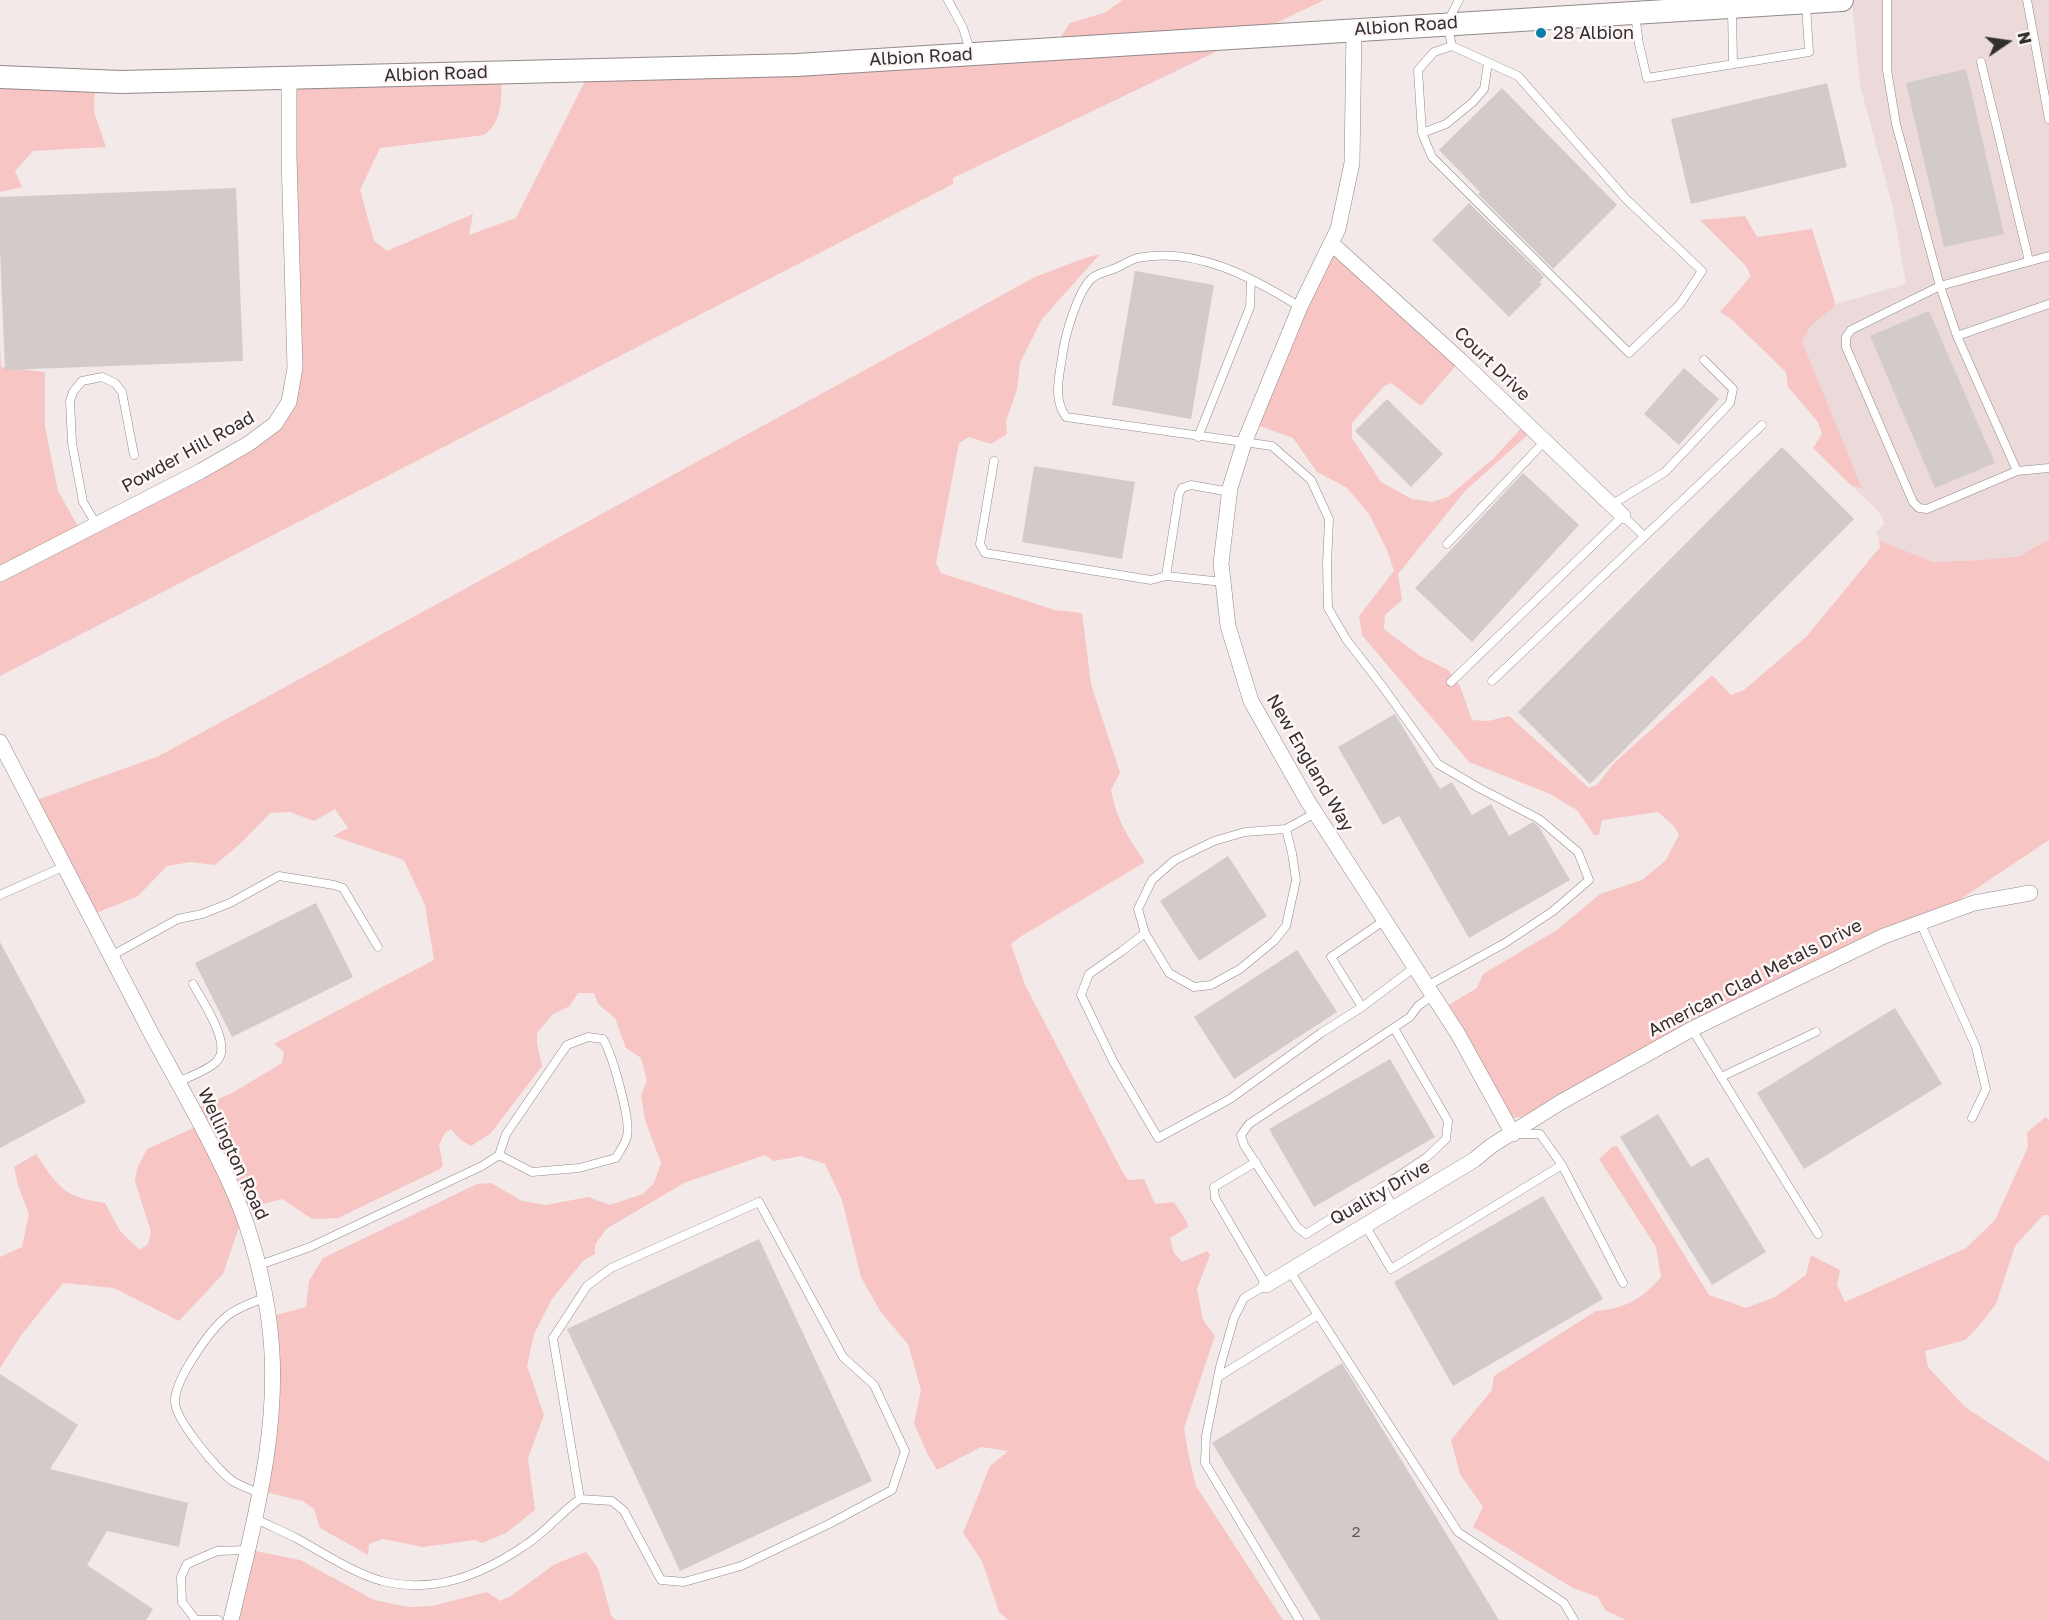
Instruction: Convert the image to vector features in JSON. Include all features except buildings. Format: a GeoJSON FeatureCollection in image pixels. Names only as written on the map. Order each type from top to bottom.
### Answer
{"type":"FeatureCollection","features":[{"type":"Feature","properties":{"kind":"main road","name":"Albion Road"},"geometry":{"type":"LineString","coordinates":[[0,77],[121,82],[797,65],[1354,30],[1590,12],[1635,13],[1842,0]]}},
{"type":"Feature","properties":{"kind":"street","name":"New England Way"},"geometry":{"type":"LineString","coordinates":[[1354,30],[1352,163],[1338,229],[1300,307],[1244,443],[1230,492],[1221,562],[1228,627],[1251,701],[1315,813],[1458,1034],[1512,1134]]}},
{"type":"Feature","properties":{"kind":"street","name":"Powder Hill Road"},"geometry":{"type":"LineString","coordinates":[[0,574],[201,471],[248,444],[275,424],[289,402],[295,368],[289,156],[290,78]]}},
{"type":"Feature","properties":{"kind":"street","name":"Court Drive"},"geometry":{"type":"LineString","coordinates":[[1331,243],[1460,360],[1623,516]]}},
{"type":"Feature","properties":{"kind":"street","name":"Wellington Road"},"geometry":{"type":"LineString","coordinates":[[0,742],[236,1196],[254,1248],[269,1320],[272,1373],[269,1436],[260,1493],[231,1620]]}},
{"type":"Feature","properties":{"kind":"street","name":"American Clad Metals Drive"},"geometry":{"type":"LineString","coordinates":[[1512,1134],[1561,1102],[1692,1029],[1884,936],[1974,903],[2030,893]]}},
{"type":"Feature","properties":{"kind":"street","name":"Quality Drive"},"geometry":{"type":"LineString","coordinates":[[1266,1285],[1364,1224],[1474,1160],[1491,1146],[1512,1134]]}},
{"type":"Feature","properties":{"kind":"lane"},"geometry":{"type":"LineString","coordinates":[[948,0],[963,28],[971,54]]}},
{"type":"Feature","properties":{"kind":"lane"},"geometry":{"type":"LineString","coordinates":[[1452,46],[1447,23],[1458,0]]}},
{"type":"Feature","properties":{"kind":"lane"},"geometry":{"type":"LineString","coordinates":[[1887,0],[1887,70],[1896,124],[1940,286],[1958,336],[2017,471]]}},
{"type":"Feature","properties":{"kind":"lane"},"geometry":{"type":"LineString","coordinates":[[2027,0],[2049,119]]}},
{"type":"Feature","properties":{"kind":"lane"},"geometry":{"type":"LineString","coordinates":[[1635,13],[1647,78],[1809,52],[1806,2]]}},
{"type":"Feature","properties":{"kind":"lane"},"geometry":{"type":"LineString","coordinates":[[1732,7],[1733,64]]}},
{"type":"Feature","properties":{"kind":"lane"},"geometry":{"type":"LineString","coordinates":[[1452,46],[1518,76],[1626,199],[1702,271],[1680,304],[1629,353],[1432,157],[1422,133],[1418,70],[1434,52],[1452,46]]}},
{"type":"Feature","properties":{"kind":"lane"},"geometry":{"type":"LineString","coordinates":[[1422,133],[1446,124],[1473,102],[1484,89],[1488,63]]}},
{"type":"Feature","properties":{"kind":"lane"},"geometry":{"type":"LineString","coordinates":[[1981,63],[2029,261]]}},
{"type":"Feature","properties":{"kind":"lane"},"geometry":{"type":"LineString","coordinates":[[1300,307],[1251,280],[1212,263],[1184,256],[1136,258],[1092,278],[1081,295],[1064,345],[1057,394],[1061,410],[1066,417],[1272,446],[1311,480],[1329,519],[1328,608],[1346,639],[1438,764],[1479,789],[1539,819],[1578,852],[1589,880],[1553,911],[1430,991],[1410,1017],[1249,1124],[1241,1135],[1244,1145],[1297,1227],[1306,1234],[1382,1187],[1427,1156],[1446,1139],[1448,1121],[1394,1028]]}},
{"type":"Feature","properties":{"kind":"lane"},"geometry":{"type":"LineString","coordinates":[[2049,256],[1940,286],[1851,330],[1846,337],[1846,347],[1912,502],[1919,508],[1927,509],[2017,471],[2049,468]]}},
{"type":"Feature","properties":{"kind":"lane"},"geometry":{"type":"LineString","coordinates":[[1198,437],[1250,307],[1251,280]]}},
{"type":"Feature","properties":{"kind":"lane"},"geometry":{"type":"LineString","coordinates":[[1958,336],[2049,304]]}},
{"type":"Feature","properties":{"kind":"lane"},"geometry":{"type":"LineString","coordinates":[[1611,505],[1665,472],[1730,403],[1733,389],[1704,360]]}},
{"type":"Feature","properties":{"kind":"lane"},"geometry":{"type":"LineString","coordinates":[[96,524],[83,502],[72,443],[70,401],[73,392],[82,381],[102,377],[115,383],[122,392],[134,455]]}},
{"type":"Feature","properties":{"kind":"lane"},"geometry":{"type":"LineString","coordinates":[[1492,681],[1762,425]]}},
{"type":"Feature","properties":{"kind":"lane"},"geometry":{"type":"LineString","coordinates":[[1447,544],[1544,442]]}},
{"type":"Feature","properties":{"kind":"lane"},"geometry":{"type":"LineString","coordinates":[[994,461],[980,544],[985,553],[1151,580],[1166,576],[1223,582]]}},
{"type":"Feature","properties":{"kind":"lane"},"geometry":{"type":"LineString","coordinates":[[1166,576],[1179,494],[1182,488],[1191,485],[1230,492]]}},
{"type":"Feature","properties":{"kind":"lane"},"geometry":{"type":"LineString","coordinates":[[1451,682],[1623,516],[1644,536]]}},
{"type":"Feature","properties":{"kind":"lane"},"geometry":{"type":"LineString","coordinates":[[1286,829],[1296,880],[1286,926],[1274,941],[1240,969],[1211,985],[1194,987],[1169,973],[1145,933],[1138,909],[1152,880],[1175,860],[1214,841],[1245,832],[1286,829],[1315,813]]}},
{"type":"Feature","properties":{"kind":"lane"},"geometry":{"type":"LineString","coordinates":[[0,895],[64,866]]}},
{"type":"Feature","properties":{"kind":"lane"},"geometry":{"type":"LineString","coordinates":[[111,956],[178,919],[202,914],[230,903],[279,876],[343,888],[378,947]]}},
{"type":"Feature","properties":{"kind":"lane"},"geometry":{"type":"LineString","coordinates":[[1362,1007],[1331,957],[1385,920]]}},
{"type":"Feature","properties":{"kind":"lane"},"geometry":{"type":"LineString","coordinates":[[1920,922],[1976,1047],[1986,1089],[1972,1118]]}},
{"type":"Feature","properties":{"kind":"lane"},"geometry":{"type":"LineString","coordinates":[[1145,933],[1089,974],[1081,995],[1113,1061],[1158,1138],[1230,1099],[1415,967]]}},
{"type":"Feature","properties":{"kind":"lane"},"geometry":{"type":"LineString","coordinates":[[178,1083],[216,1062],[222,1053],[221,1038],[193,984]]}},
{"type":"Feature","properties":{"kind":"lane"},"geometry":{"type":"LineString","coordinates":[[1692,1029],[1818,1234]]}},
{"type":"Feature","properties":{"kind":"lane"},"geometry":{"type":"LineString","coordinates":[[1721,1077],[1816,1032]]}},
{"type":"Feature","properties":{"kind":"lane"},"geometry":{"type":"LineString","coordinates":[[257,1266],[310,1247],[482,1166],[499,1155],[506,1134],[567,1045],[588,1037],[603,1039],[608,1048],[624,1109],[627,1136],[616,1158],[579,1168],[532,1172],[499,1155]]}},
{"type":"Feature","properties":{"kind":"lane"},"geometry":{"type":"LineString","coordinates":[[1512,1134],[1540,1134],[1562,1165],[1623,1283]]}},
{"type":"Feature","properties":{"kind":"lane"},"geometry":{"type":"LineString","coordinates":[[1256,1162],[1214,1187],[1215,1198],[1266,1285],[1244,1298],[1233,1318],[1206,1436],[1205,1463],[1299,1620]]}},
{"type":"Feature","properties":{"kind":"lane"},"geometry":{"type":"LineString","coordinates":[[1364,1224],[1391,1269],[1562,1165]]}},
{"type":"Feature","properties":{"kind":"lane"},"geometry":{"type":"LineString","coordinates":[[1382,1187],[1393,1207]]}},
{"type":"Feature","properties":{"kind":"lane"},"geometry":{"type":"LineString","coordinates":[[254,1518],[339,1562],[381,1580],[421,1585],[453,1581],[482,1571],[527,1545],[580,1499],[612,1501],[624,1511],[661,1580],[684,1581],[741,1566],[829,1524],[892,1490],[905,1451],[879,1394],[874,1385],[843,1356],[759,1202],[611,1268],[587,1287],[553,1338],[580,1499]]}},
{"type":"Feature","properties":{"kind":"lane"},"geometry":{"type":"LineString","coordinates":[[1289,1270],[1458,1532],[1564,1603],[1574,1620]]}},
{"type":"Feature","properties":{"kind":"lane"},"geometry":{"type":"LineString","coordinates":[[260,1493],[234,1481],[209,1456],[183,1425],[174,1402],[182,1377],[208,1336],[226,1316],[244,1305],[264,1298]]}},
{"type":"Feature","properties":{"kind":"lane"},"geometry":{"type":"LineString","coordinates":[[1218,1377],[1318,1315]]}},
{"type":"Feature","properties":{"kind":"lane"},"geometry":{"type":"LineString","coordinates":[[218,1620],[195,1619],[182,1602],[181,1577],[187,1564],[217,1551],[247,1550]]}},
{"type":"Feature","properties":{"kind":"shaded area"},"geometry":{"type":"Polygon","coordinates":[[[1123,0],[1324,0],[953,178],[953,184],[0,676],[0,344],[1,367],[45,372],[45,427],[58,491],[81,532],[253,440],[292,395],[291,86],[502,77],[498,116],[490,130],[484,135],[380,148],[360,190],[374,241],[387,251],[473,214],[469,235],[516,218],[586,79],[1053,49],[1070,23],[1104,13],[1123,0]]]}},
{"type":"Feature","properties":{"kind":"shaded area"},"geometry":{"type":"Polygon","coordinates":[[[1855,0],[2049,0],[2049,539],[2020,556],[1933,562],[1879,540],[1876,533],[1884,524],[1880,513],[1851,485],[1861,489],[1802,341],[1811,326],[1834,307],[1834,299],[1836,304],[1906,284],[1893,208],[1860,85],[1852,2],[1855,0]]]}},
{"type":"Feature","properties":{"kind":"shaded area"},"geometry":{"type":"Polygon","coordinates":[[[0,76],[95,81],[94,112],[106,147],[33,151],[15,171],[22,187],[0,192],[0,76]]]}},
{"type":"Feature","properties":{"kind":"shaded area"},"geometry":{"type":"Polygon","coordinates":[[[1745,216],[1757,237],[1812,229],[1834,299],[1834,307],[1811,326],[1802,341],[1862,489],[1851,485],[1813,448],[1822,434],[1818,422],[1788,387],[1786,372],[1730,318],[1720,312],[1751,276],[1746,266],[1700,220],[1745,216]]]}},
{"type":"Feature","properties":{"kind":"shaded area"},"geometry":{"type":"Polygon","coordinates":[[[1332,244],[1458,363],[1421,406],[1391,383],[1384,386],[1352,423],[1352,438],[1381,482],[1412,499],[1432,502],[1448,497],[1494,458],[1525,424],[1533,430],[1465,491],[1398,574],[1402,600],[1385,615],[1384,629],[1420,656],[1448,670],[1460,686],[1472,720],[1488,721],[1509,716],[1589,788],[1598,784],[1613,764],[1711,676],[1731,695],[1744,690],[1807,636],[1880,547],[1879,540],[1933,562],[2020,556],[2049,539],[2049,840],[1947,908],[1880,936],[1521,1117],[1505,1118],[1442,1009],[1477,988],[1483,974],[1557,930],[1600,894],[1642,880],[1666,860],[1679,835],[1675,827],[1658,812],[1602,820],[1599,835],[1594,835],[1577,810],[1548,793],[1469,762],[1362,635],[1359,616],[1394,571],[1387,550],[1369,514],[1346,487],[1317,472],[1293,438],[1249,422],[1332,244]]]}},
{"type":"Feature","properties":{"kind":"shaded area"},"geometry":{"type":"Polygon","coordinates":[[[1100,254],[1042,319],[1020,363],[1017,389],[1006,421],[1007,434],[991,444],[969,437],[959,443],[936,563],[941,573],[1055,610],[1082,613],[1091,684],[1120,773],[1111,790],[1113,801],[1124,828],[1145,862],[1011,944],[1025,985],[1122,1171],[1128,1180],[1144,1179],[1155,1204],[1174,1202],[1187,1222],[1188,1227],[1170,1238],[1174,1253],[1182,1262],[1207,1251],[1210,1255],[1197,1289],[1203,1320],[1215,1336],[1184,1428],[1188,1453],[1196,1486],[1283,1620],[1008,1620],[999,1612],[982,1561],[963,1533],[990,1466],[1008,1451],[981,1447],[937,1470],[914,1423],[921,1390],[908,1344],[880,1311],[861,1277],[842,1200],[825,1164],[801,1156],[774,1161],[765,1155],[684,1183],[606,1229],[595,1245],[595,1254],[584,1260],[552,1299],[534,1334],[527,1366],[544,1415],[528,1458],[535,1510],[506,1533],[482,1543],[475,1540],[423,1547],[383,1539],[369,1544],[368,1555],[320,1528],[314,1509],[303,1501],[261,1491],[272,1316],[306,1307],[309,1281],[323,1258],[477,1184],[491,1183],[522,1201],[546,1205],[588,1197],[610,1205],[643,1194],[654,1183],[661,1163],[645,1120],[641,1095],[647,1081],[641,1058],[626,1048],[615,1018],[598,1004],[594,993],[578,993],[570,1006],[553,1014],[537,1033],[542,1066],[491,1133],[471,1146],[461,1140],[451,1129],[445,1133],[439,1145],[443,1165],[440,1169],[338,1218],[312,1219],[282,1199],[245,1209],[223,1274],[179,1321],[114,1288],[63,1283],[22,1334],[0,1368],[0,1257],[22,1247],[29,1214],[14,1167],[36,1154],[63,1189],[80,1198],[105,1203],[120,1231],[140,1250],[148,1244],[151,1232],[135,1181],[137,1169],[147,1149],[200,1125],[195,1109],[234,1092],[282,1063],[284,1052],[274,1044],[434,960],[425,905],[404,860],[333,836],[348,828],[335,809],[314,821],[290,812],[270,813],[241,843],[215,865],[191,862],[167,866],[138,896],[94,914],[34,801],[159,756],[1035,277],[1100,254]]]}},
{"type":"Feature","properties":{"kind":"shaded area"},"geometry":{"type":"Polygon","coordinates":[[[2046,1117],[2049,1120],[2049,1215],[2043,1215],[2015,1246],[1996,1304],[1978,1327],[1965,1340],[1925,1351],[1928,1367],[1965,1407],[2049,1462],[2049,1620],[1626,1620],[1605,1610],[1598,1597],[1573,1588],[1473,1527],[1483,1507],[1460,1474],[1451,1440],[1492,1390],[1494,1376],[1596,1311],[1616,1308],[1633,1301],[1648,1291],[1661,1277],[1656,1247],[1599,1159],[1612,1147],[1617,1146],[1709,1295],[1746,1308],[1775,1297],[1806,1275],[1811,1255],[1840,1270],[1837,1285],[1845,1302],[1966,1248],[1995,1220],[2028,1147],[2027,1132],[2046,1117]]]}},
{"type":"Feature","properties":{"kind":"shaded area"},"geometry":{"type":"Polygon","coordinates":[[[250,1550],[300,1560],[374,1600],[408,1607],[432,1606],[487,1592],[500,1601],[511,1596],[555,1564],[586,1552],[598,1568],[611,1615],[615,1620],[231,1620],[250,1550]]]}},
{"type":"Feature","properties":{"kind":"place","name":"28 Albion"},"geometry":{"type":"Point","coordinates":[1541,33]}}]}
